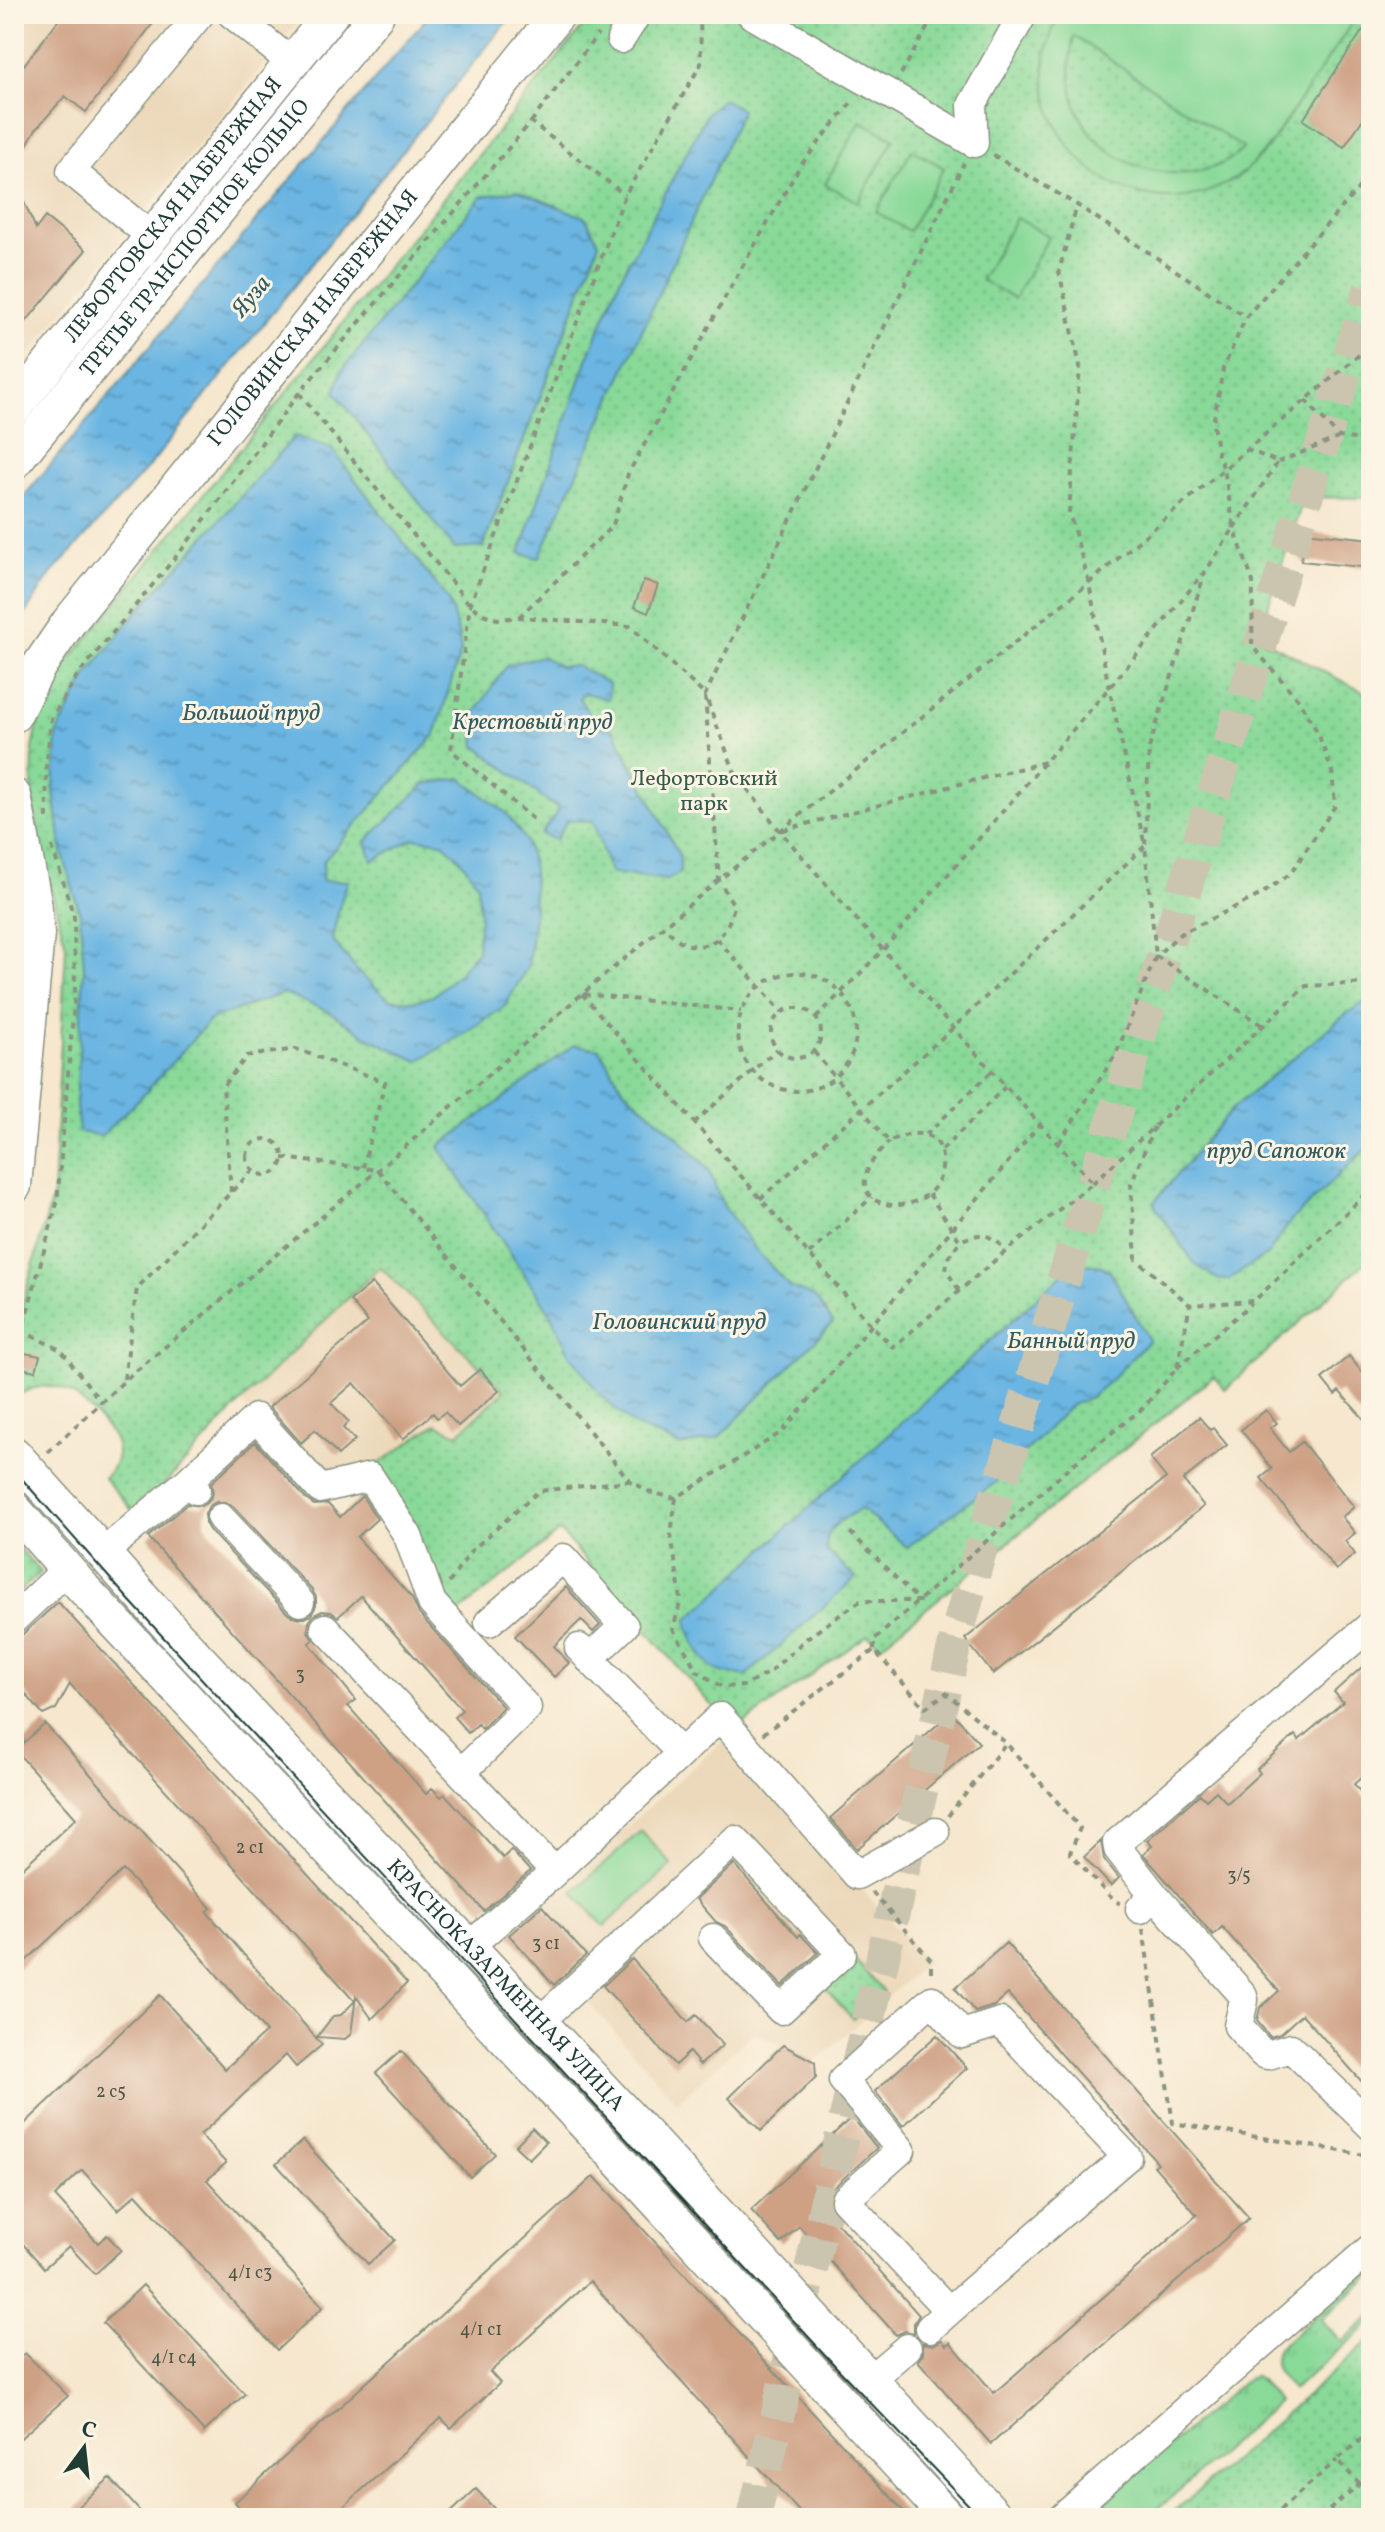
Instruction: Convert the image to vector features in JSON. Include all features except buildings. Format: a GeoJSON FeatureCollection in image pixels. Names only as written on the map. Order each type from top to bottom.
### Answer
{"type":"FeatureCollection","features":[{"type":"Feature","properties":{"kind":"main road","name":"ЛЕФОРТОВСКАЯ НАБЕРЕЖНАЯ"},"geometry":{"type":"LineString","coordinates":[[14,408],[331,14]]}},
{"type":"Feature","properties":{"kind":"main road","name":"ТРЕТЬЕ ТРАНСПОРТНОЕ КОЛЬЦО"},"geometry":{"type":"LineString","coordinates":[[14,462],[377,14]]}},
{"type":"Feature","properties":{"kind":"main road","name":"ГОЛОВИНСКАЯ НАБЕРЕЖНАЯ"},"geometry":{"type":"LineString","coordinates":[[15,719],[39,666],[69,622],[558,14]]}},
{"type":"Feature","properties":{"kind":"main road"},"geometry":{"type":"LineString","coordinates":[[89,314],[254,166]]}},
{"type":"Feature","properties":{"kind":"main road"},"geometry":{"type":"LineString","coordinates":[[14,796],[34,901],[37,934],[14,1186]]}},
{"type":"Feature","properties":{"kind":"main road"},"geometry":{"type":"LineString","coordinates":[[14,931],[25,939],[35,975]]}},
{"type":"Feature","properties":{"kind":"main road","name":"КРАСНОКАЗАРМЕННАЯ УЛИЦА"},"geometry":{"type":"LineString","coordinates":[[21,1462],[997,2518]]}},
{"type":"Feature","properties":{"kind":"main road","name":"КРАСНОКАЗАРМЕННАЯ УЛИЦА"},"geometry":{"type":"LineString","coordinates":[[14,1509],[948,2518]]}},
{"type":"Feature","properties":{"kind":"street"},"geometry":{"type":"LineString","coordinates":[[152,237],[71,171],[200,14]]}},
{"type":"Feature","properties":{"kind":"street"},"geometry":{"type":"LineString","coordinates":[[232,14],[292,63]]}},
{"type":"Feature","properties":{"kind":"street"},"geometry":{"type":"LineString","coordinates":[[612,32],[637,14]]}},
{"type":"Feature","properties":{"kind":"street"},"geometry":{"type":"LineString","coordinates":[[751,14],[974,143]]}},
{"type":"Feature","properties":{"kind":"street"},"geometry":{"type":"LineString","coordinates":[[974,143],[972,105],[1023,14]]}},
{"type":"Feature","properties":{"kind":"street"},"geometry":{"type":"LineString","coordinates":[[103,1553],[191,1486],[256,1418],[320,1489],[370,1477],[408,1536],[432,1603],[527,1708],[462,1772]]}},
{"type":"Feature","properties":{"kind":"street"},"geometry":{"type":"LineString","coordinates":[[221,1518],[300,1602]]}},
{"type":"Feature","properties":{"kind":"street"},"geometry":{"type":"LineString","coordinates":[[489,1622],[563,1558],[624,1626],[584,1654],[681,1753]]}},
{"type":"Feature","properties":{"kind":"street"},"geometry":{"type":"LineString","coordinates":[[14,1619],[67,1569]]}},
{"type":"Feature","properties":{"kind":"street"},"geometry":{"type":"LineString","coordinates":[[1371,1625],[1117,1843],[1147,1902],[1243,1995],[1238,2026],[1242,2032],[1266,2055],[1291,2048],[1371,2126]]}},
{"type":"Feature","properties":{"kind":"street"},"geometry":{"type":"LineString","coordinates":[[325,1628],[554,1871]]}},
{"type":"Feature","properties":{"kind":"street"},"geometry":{"type":"LineString","coordinates":[[467,1948],[720,1717],[857,1875],[935,1832]]}},
{"type":"Feature","properties":{"kind":"street"},"geometry":{"type":"LineString","coordinates":[[538,2023],[735,1840],[842,1954],[781,2010],[713,1938]]}},
{"type":"Feature","properties":{"kind":"street"},"geometry":{"type":"LineString","coordinates":[[932,2000],[962,2034],[1000,2022],[1127,2157],[940,2320],[845,2200],[901,2150],[843,2080],[932,2000]]}},
{"type":"Feature","properties":{"kind":"street"},"geometry":{"type":"LineString","coordinates":[[1062,2518],[1368,2256]]}},
{"type":"Feature","properties":{"kind":"street"},"geometry":{"type":"LineString","coordinates":[[869,2380],[907,2348]]}},
{"type":"Feature","properties":{"kind":"path"},"geometry":{"type":"LineString","coordinates":[[533,819],[451,750],[470,605],[625,195],[701,64],[700,14]]}},
{"type":"Feature","properties":{"kind":"path"},"geometry":{"type":"LineString","coordinates":[[519,617],[613,525],[628,474],[800,166],[879,88],[935,14]]}},
{"type":"Feature","properties":{"kind":"path"},"geometry":{"type":"LineString","coordinates":[[48,832],[46,768],[51,719],[77,676],[184,547],[299,393],[612,32]]}},
{"type":"Feature","properties":{"kind":"path"},"geometry":{"type":"LineString","coordinates":[[531,122],[625,195]]}},
{"type":"Feature","properties":{"kind":"path"},"geometry":{"type":"LineString","coordinates":[[663,927],[688,945],[705,945],[717,939],[730,924],[734,906],[719,880],[705,695],[974,143],[1077,205],[1246,317]]}},
{"type":"Feature","properties":{"kind":"path"},"geometry":{"type":"LineString","coordinates":[[1058,1144],[1116,1054],[1156,956],[1180,934],[1260,895],[1291,873],[1335,806],[1332,771],[1318,733],[1298,699],[1252,646],[1253,582],[1234,528],[1213,424],[1223,369],[1246,317],[1371,175]]}},
{"type":"Feature","properties":{"kind":"path"},"geometry":{"type":"LineString","coordinates":[[1077,205],[1059,271],[1080,366],[1069,512],[1089,583],[1145,846],[1156,956]]}},
{"type":"Feature","properties":{"kind":"path"},"geometry":{"type":"LineString","coordinates":[[21,1462],[101,1402],[719,880],[1089,583],[1246,449],[1371,348]]}},
{"type":"Feature","properties":{"kind":"path"},"geometry":{"type":"LineString","coordinates":[[299,393],[470,605],[497,619],[519,617],[630,626],[705,695],[735,773],[780,831],[1093,1183]]}},
{"type":"Feature","properties":{"kind":"path"},"geometry":{"type":"LineString","coordinates":[[1305,400],[1339,437]]}},
{"type":"Feature","properties":{"kind":"path"},"geometry":{"type":"LineString","coordinates":[[816,1018],[883,950],[1109,688],[1205,572],[1278,462],[1339,437],[1371,441]]}},
{"type":"Feature","properties":{"kind":"path"},"geometry":{"type":"LineString","coordinates":[[1246,449],[1278,462]]}},
{"type":"Feature","properties":{"kind":"path"},"geometry":{"type":"LineString","coordinates":[[760,1199],[953,1028],[1145,846],[1149,748],[1205,572]]}},
{"type":"Feature","properties":{"kind":"path"},"geometry":{"type":"LineString","coordinates":[[780,831],[1045,762]]}},
{"type":"Feature","properties":{"kind":"path"},"geometry":{"type":"LineString","coordinates":[[51,844],[74,917],[75,992],[57,1203],[22,1331],[61,1350],[101,1402]]}},
{"type":"Feature","properties":{"kind":"path"},"geometry":{"type":"LineString","coordinates":[[717,939],[782,1013]]}},
{"type":"Feature","properties":{"kind":"path"},"geometry":{"type":"LineString","coordinates":[[1156,956],[1263,1026]]}},
{"type":"Feature","properties":{"kind":"path"},"geometry":{"type":"LineString","coordinates":[[801,972],[824,978],[842,993],[852,1009],[856,1038],[847,1065],[834,1079],[814,1089],[792,1091],[770,1085],[753,1071],[741,1053],[737,1033],[741,1011],[758,987],[778,975],[801,972]]}},
{"type":"Feature","properties":{"kind":"path"},"geometry":{"type":"LineString","coordinates":[[582,994],[893,1347],[1006,1251],[1093,1183],[1306,986],[1371,983]]}},
{"type":"Feature","properties":{"kind":"path"},"geometry":{"type":"LineString","coordinates":[[582,994],[741,1011]]}},
{"type":"Feature","properties":{"kind":"path"},"geometry":{"type":"LineString","coordinates":[[800,1009],[816,1018],[821,1035],[814,1052],[794,1058],[777,1049],[772,1040],[772,1030],[775,1020],[782,1013],[800,1009]]}},
{"type":"Feature","properties":{"kind":"path"},"geometry":{"type":"LineString","coordinates":[[231,1192],[223,1086],[247,1056],[296,1049],[385,1082],[363,1168]]}},
{"type":"Feature","properties":{"kind":"path"},"geometry":{"type":"LineString","coordinates":[[694,1123],[777,1049]]}},
{"type":"Feature","properties":{"kind":"path"},"geometry":{"type":"LineString","coordinates":[[814,1052],[889,1142]]}},
{"type":"Feature","properties":{"kind":"path"},"geometry":{"type":"LineString","coordinates":[[926,1135],[992,1071]]}},
{"type":"Feature","properties":{"kind":"path"},"geometry":{"type":"LineString","coordinates":[[942,1150],[1006,1086]]}},
{"type":"Feature","properties":{"kind":"path"},"geometry":{"type":"LineString","coordinates":[[283,1158],[378,1170],[630,1481],[652,1493],[676,1498],[782,1432],[1040,1124]]}},
{"type":"Feature","properties":{"kind":"path"},"geometry":{"type":"LineString","coordinates":[[1154,1127],[1131,1184],[1136,1259],[1190,1305],[1254,1301]]}},
{"type":"Feature","properties":{"kind":"path"},"geometry":{"type":"LineString","coordinates":[[904,1134],[926,1135],[935,1140],[942,1150],[944,1168],[929,1194],[900,1206],[886,1206],[872,1197],[865,1187],[866,1169],[889,1142],[904,1134]]}},
{"type":"Feature","properties":{"kind":"path"},"geometry":{"type":"LineString","coordinates":[[259,1140],[273,1141],[283,1158],[277,1171],[263,1175],[253,1170],[248,1163],[249,1149],[259,1140]]}},
{"type":"Feature","properties":{"kind":"path"},"geometry":{"type":"LineString","coordinates":[[124,1381],[137,1288],[253,1170]]}},
{"type":"Feature","properties":{"kind":"path"},"geometry":{"type":"LineString","coordinates":[[1371,1189],[1254,1301],[1177,1368],[1143,1408],[1085,1454],[874,1640],[874,1650],[925,1708],[946,1693],[1006,1743],[1080,1828],[1070,1853],[1115,1902],[1147,1902],[1170,2125],[1371,2156]]}},
{"type":"Feature","properties":{"kind":"path"},"geometry":{"type":"LineString","coordinates":[[929,1194],[960,1241]]}},
{"type":"Feature","properties":{"kind":"path"},"geometry":{"type":"LineString","coordinates":[[809,1254],[872,1197]]}},
{"type":"Feature","properties":{"kind":"path"},"geometry":{"type":"LineString","coordinates":[[959,1291],[946,1270],[948,1258],[960,1241],[976,1233],[992,1237],[1006,1251]]}},
{"type":"Feature","properties":{"kind":"path"},"geometry":{"type":"LineString","coordinates":[[1177,1368],[1190,1305]]}},
{"type":"Feature","properties":{"kind":"path"},"geometry":{"type":"LineString","coordinates":[[432,1603],[471,1551],[539,1491],[630,1481]]}},
{"type":"Feature","properties":{"kind":"path"},"geometry":{"type":"LineString","coordinates":[[676,1498],[671,1534],[681,1600],[673,1629],[697,1671],[722,1687],[745,1686],[771,1671],[807,1638],[860,1601],[919,1601]]}},
{"type":"Feature","properties":{"kind":"path"},"geometry":{"type":"LineString","coordinates":[[850,1532],[919,1601]]}},
{"type":"Feature","properties":{"kind":"path"},"geometry":{"type":"LineString","coordinates":[[746,1747],[874,1650]]}},
{"type":"Feature","properties":{"kind":"path"},"geometry":{"type":"LineString","coordinates":[[935,1832],[1006,1743]]}},
{"type":"Feature","properties":{"kind":"path"},"geometry":{"type":"LineString","coordinates":[[857,1875],[931,1960],[932,2000]]}},
{"type":"Feature","properties":{"kind":"path"},"geometry":{"type":"LineString","coordinates":[[1271,2518],[1371,2431]]}},
{"type":"Feature","properties":{"kind":"path"},"geometry":{"type":"LineString","coordinates":[[1337,2460],[1360,2484]]}},
{"type":"Feature","properties":{"kind":"path"},"geometry":{"type":"LineString","coordinates":[[1320,2518],[1371,2474]]}},
{"type":"Feature","properties":{"kind":"shaded area"},"geometry":{"type":"Polygon","coordinates":[[[14,14],[305,14],[14,372],[14,14]]]}},
{"type":"Feature","properties":{"kind":"shaded area"},"geometry":{"type":"Polygon","coordinates":[[[380,1267],[505,1391],[457,1434],[373,1468],[318,1484],[241,1402],[380,1267]]]}},
{"type":"Feature","properties":{"kind":"shaded area"},"geometry":{"type":"Polygon","coordinates":[[[726,1738],[927,1962],[815,2062],[753,2033],[677,2102],[570,1982],[559,1991],[508,1933],[726,1738]]]}},
{"type":"Feature","properties":{"kind":"green space","name":"Лефортовский парк"},"geometry":{"type":"Polygon","coordinates":[[[593,14],[1371,14],[1371,498],[1304,497],[1258,637],[1371,696],[1371,1257],[1225,1390],[1214,1376],[880,1646],[868,1635],[740,1726],[711,1705],[560,1531],[457,1614],[373,1468],[436,1424],[458,1434],[504,1391],[380,1267],[241,1402],[136,1515],[104,1478],[115,1462],[117,1447],[110,1433],[85,1404],[66,1390],[56,1387],[44,1386],[19,1395],[14,1389],[14,1334],[53,1194],[66,945],[41,853],[32,794],[33,748],[42,707],[58,674],[593,14]]]}},
{"type":"Feature","properties":{"kind":"green space"},"geometry":{"type":"Polygon","coordinates":[[[1060,14],[1358,14],[1259,157],[1236,178],[1195,195],[1154,197],[1117,186],[1085,164],[1061,133],[1047,97],[1046,56],[1060,14]],[[1074,36],[1070,75],[1075,104],[1092,134],[1109,151],[1130,163],[1178,173],[1202,171],[1224,163],[1243,148],[1074,36]]]}},
{"type":"Feature","properties":{"kind":"green space"},"geometry":{"type":"Polygon","coordinates":[[[861,121],[894,139],[858,202],[825,184],[861,121]]]}},
{"type":"Feature","properties":{"kind":"green space"},"geometry":{"type":"Polygon","coordinates":[[[912,150],[944,168],[909,231],[876,212],[912,150]]]}},
{"type":"Feature","properties":{"kind":"green space"},"geometry":{"type":"Polygon","coordinates":[[[1016,218],[1049,236],[1014,299],[981,280],[1016,218]]]}},
{"type":"Feature","properties":{"kind":"green space"},"geometry":{"type":"Polygon","coordinates":[[[14,1543],[41,1572],[14,1597],[14,1543]]]}},
{"type":"Feature","properties":{"kind":"green space"},"geometry":{"type":"Polygon","coordinates":[[[641,1831],[672,1865],[604,1926],[573,1892],[641,1831]]]}},
{"type":"Feature","properties":{"kind":"green space"},"geometry":{"type":"Polygon","coordinates":[[[854,1959],[884,1992],[853,2019],[823,1986],[854,1959]]]}},
{"type":"Feature","properties":{"kind":"green space"},"geometry":{"type":"Polygon","coordinates":[[[1370,2270],[1371,2275],[1321,2319],[1341,2342],[1371,2317],[1371,2323],[1292,2390],[1275,2367],[1276,2350],[1370,2270]]]}},
{"type":"Feature","properties":{"kind":"green space"},"geometry":{"type":"Polygon","coordinates":[[[1371,2339],[1371,2518],[1167,2518],[1371,2339]]]}},
{"type":"Feature","properties":{"kind":"green space"},"geometry":{"type":"Polygon","coordinates":[[[1254,2376],[1278,2402],[1148,2518],[1086,2518],[1246,2379],[1254,2376]]]}},
{"type":"Feature","properties":{"kind":"water","name":"Яуза"},"geometry":{"type":"Polygon","coordinates":[[[430,14],[513,14],[146,470],[51,574],[14,631],[14,508],[430,14]]]}},
{"type":"Feature","properties":{"kind":"water"},"geometry":{"type":"Polygon","coordinates":[[[723,99],[742,110],[539,558],[520,553],[587,360],[620,279],[708,112],[723,99]]]}},
{"type":"Feature","properties":{"kind":"water"},"geometry":{"type":"Polygon","coordinates":[[[517,190],[586,218],[599,243],[483,547],[455,549],[335,392],[341,372],[481,197],[517,190]]]}},
{"type":"Feature","properties":{"kind":"water","name":"Большой пруд"},"geometry":{"type":"Polygon","coordinates":[[[295,436],[331,448],[448,600],[461,650],[435,735],[323,862],[322,881],[348,881],[332,939],[359,973],[389,999],[416,1001],[433,996],[458,974],[477,951],[480,913],[477,883],[460,859],[442,842],[414,838],[372,861],[366,841],[425,784],[461,778],[506,813],[526,841],[533,869],[534,915],[528,966],[505,1006],[418,1061],[371,1039],[328,1011],[283,993],[210,1020],[145,1093],[101,1136],[79,1132],[76,1106],[84,968],[80,914],[61,847],[54,791],[57,733],[88,674],[130,620],[295,436]]]}},
{"type":"Feature","properties":{"kind":"water","name":"Крестовый пруд"},"geometry":{"type":"Polygon","coordinates":[[[542,656],[559,666],[577,666],[609,684],[608,699],[584,693],[579,698],[596,725],[614,730],[680,857],[680,873],[667,880],[610,873],[593,821],[567,820],[556,840],[541,834],[559,810],[476,746],[473,716],[507,665],[542,656]]]}},
{"type":"Feature","properties":{"kind":"water","name":"пруд Сапожок"},"geometry":{"type":"Polygon","coordinates":[[[1371,998],[1371,1144],[1290,1222],[1268,1254],[1228,1280],[1217,1279],[1195,1264],[1154,1202],[1232,1109],[1346,1014],[1371,998]]]}},
{"type":"Feature","properties":{"kind":"water","name":"Головинский пруд"},"geometry":{"type":"Polygon","coordinates":[[[574,1045],[599,1049],[624,1090],[676,1135],[708,1168],[723,1205],[754,1248],[790,1287],[815,1297],[833,1323],[718,1438],[681,1446],[633,1425],[600,1395],[570,1354],[549,1311],[439,1147],[574,1045]]]}},
{"type":"Feature","properties":{"kind":"water","name":"Банный пруд"},"geometry":{"type":"Polygon","coordinates":[[[1085,1264],[1102,1266],[1110,1271],[1149,1340],[1109,1382],[1092,1396],[1070,1406],[996,1482],[907,1547],[861,1509],[841,1520],[828,1535],[826,1550],[856,1578],[746,1676],[714,1669],[700,1654],[692,1639],[688,1619],[1069,1268],[1085,1264]]]}},
{"type":"Feature","properties":{"kind":"tunnel"},"geometry":{"type":"LineString","coordinates":[[754,2518],[958,1630],[983,1540],[1371,288]]}},
{"type":"Feature","properties":{"kind":"tram line"},"geometry":{"type":"LineString","coordinates":[[14,1470],[130,1601],[840,2371],[981,2518]]}}]}
